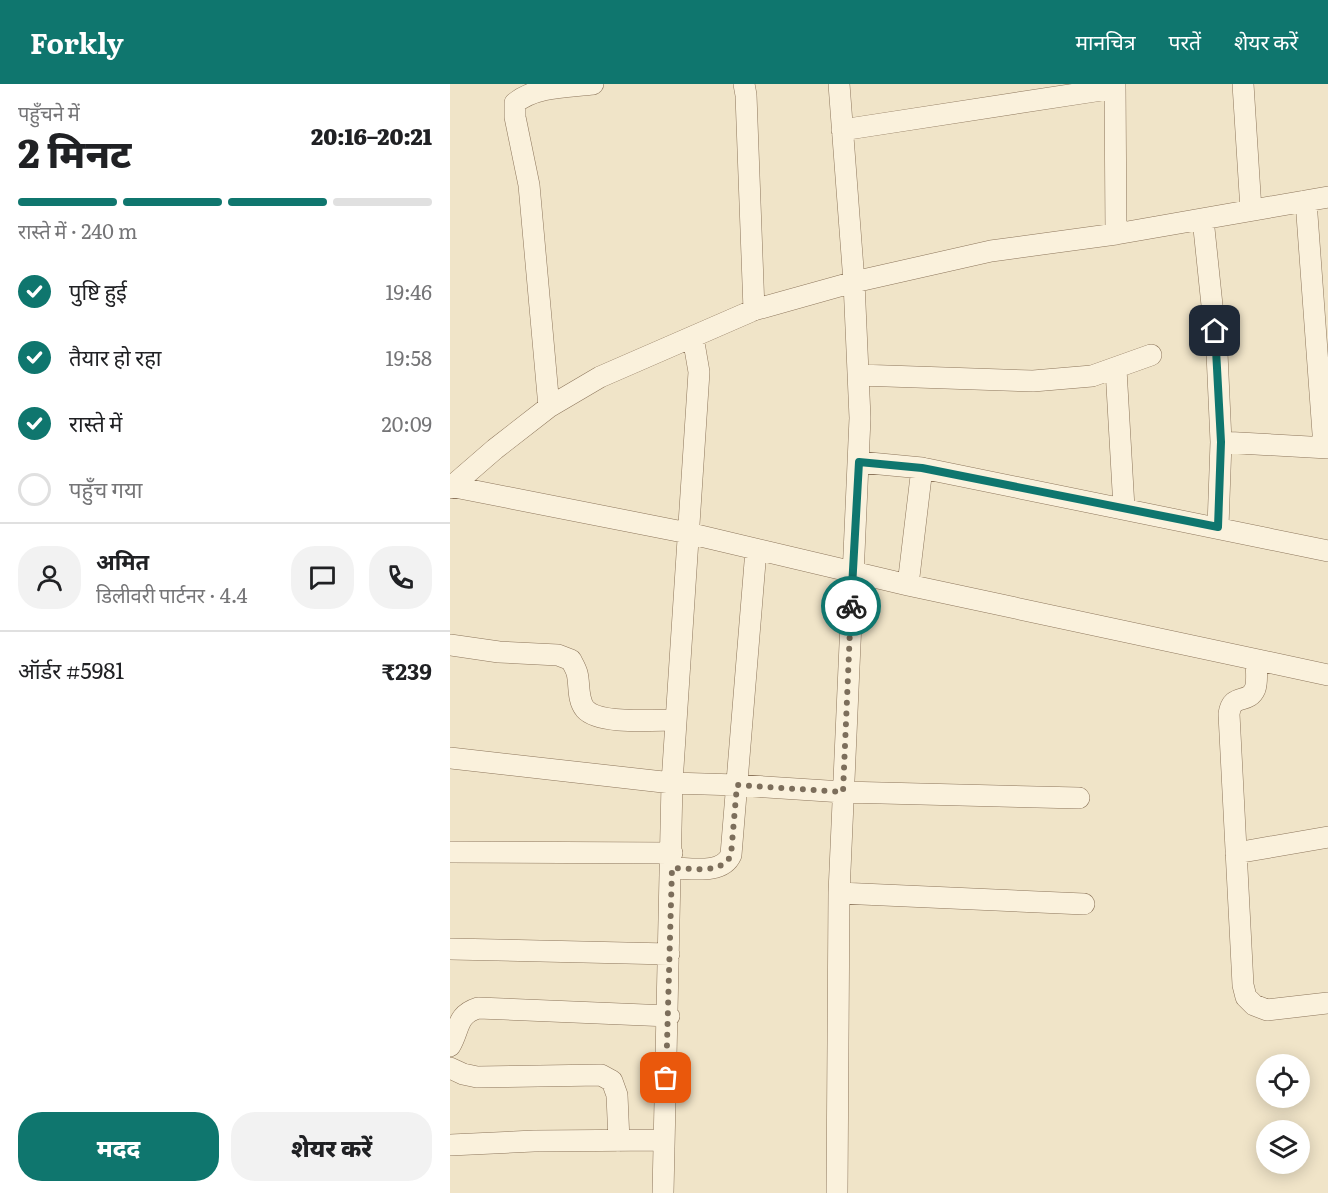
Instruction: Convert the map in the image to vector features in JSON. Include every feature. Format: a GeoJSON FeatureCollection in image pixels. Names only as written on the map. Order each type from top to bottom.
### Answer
{"type":"FeatureCollection","features":[{"type":"Feature","properties":{"kind":"street"},"geometry":{"type":"LineString","coordinates":[[549,408],[529,184],[515,117],[515,103],[525,95],[538,91],[593,84]]}},
{"type":"Feature","properties":{"kind":"street"},"geometry":{"type":"LineString","coordinates":[[744,84],[754,310]]}},
{"type":"Feature","properties":{"kind":"street"},"geometry":{"type":"LineString","coordinates":[[837,1193],[839,893],[860,418],[854,282],[839,84]]}},
{"type":"Feature","properties":{"kind":"street"},"geometry":{"type":"LineString","coordinates":[[1243,84],[1251,210]]}},
{"type":"Feature","properties":{"kind":"street"},"geometry":{"type":"LineString","coordinates":[[842,130],[1115,86],[1116,234]]}},
{"type":"Feature","properties":{"kind":"street"},"geometry":{"type":"LineString","coordinates":[[451,487],[495,449],[549,408],[600,377],[754,310],[854,282],[991,250],[1116,234],[1328,197]]}},
{"type":"Feature","properties":{"kind":"street"},"geometry":{"type":"LineString","coordinates":[[1221,442],[1326,448],[1306,201]]}},
{"type":"Feature","properties":{"kind":"street"},"geometry":{"type":"LineString","coordinates":[[1203,219],[1217,353],[1221,442],[1218,527]]}},
{"type":"Feature","properties":{"kind":"street"},"geometry":{"type":"LineString","coordinates":[[663,1193],[669,1016],[672,783],[699,372],[693,337]]}},
{"type":"Feature","properties":{"kind":"street"},"geometry":{"type":"LineString","coordinates":[[858,375],[1033,381],[1092,376],[1151,355]]}},
{"type":"Feature","properties":{"kind":"street"},"geometry":{"type":"LineString","coordinates":[[1116,369],[1124,508]]}},
{"type":"Feature","properties":{"kind":"street"},"geometry":{"type":"LineString","coordinates":[[859,462],[922,468],[1328,551]]}},
{"type":"Feature","properties":{"kind":"street"},"geometry":{"type":"LineString","coordinates":[[909,585],[922,468]]}},
{"type":"Feature","properties":{"kind":"street"},"geometry":{"type":"LineString","coordinates":[[451,487],[688,533],[909,585],[1328,675]]}},
{"type":"Feature","properties":{"kind":"street"},"geometry":{"type":"LineString","coordinates":[[450,852],[672,861],[713,868],[728,862],[731,855],[756,550]]}},
{"type":"Feature","properties":{"kind":"street"},"geometry":{"type":"LineString","coordinates":[[450,645],[499,652],[558,655],[571,660],[577,672],[580,699],[585,710],[600,717],[614,719],[676,720]]}},
{"type":"Feature","properties":{"kind":"street"},"geometry":{"type":"LineString","coordinates":[[1256,660],[1254,692],[1246,699],[1236,700],[1230,705],[1229,714],[1243,985],[1246,997],[1254,1005],[1267,1010],[1328,1003]]}},
{"type":"Feature","properties":{"kind":"street"},"geometry":{"type":"LineString","coordinates":[[450,758],[672,783],[843,792],[1080,798]]}},
{"type":"Feature","properties":{"kind":"street"},"geometry":{"type":"LineString","coordinates":[[1236,853],[1328,837]]}},
{"type":"Feature","properties":{"kind":"street"},"geometry":{"type":"LineString","coordinates":[[839,893],[1084,904]]}},
{"type":"Feature","properties":{"kind":"street"},"geometry":{"type":"LineString","coordinates":[[450,949],[669,954]]}},
{"type":"Feature","properties":{"kind":"street"},"geometry":{"type":"LineString","coordinates":[[450,1046],[459,1022],[467,1011],[478,1008],[669,1016]]}},
{"type":"Feature","properties":{"kind":"street"},"geometry":{"type":"LineString","coordinates":[[450,1068],[477,1077],[601,1075],[612,1081],[617,1095],[619,1141]]}},
{"type":"Feature","properties":{"kind":"street"},"geometry":{"type":"LineString","coordinates":[[450,1144],[663,1140]]}},
{"type":"Feature","properties":{"kind":"way so far"},"geometry":{"type":"LineString","coordinates":[[666,1078],[672,868],[713,868],[728,862],[731,855],[737,785],[843,792],[851,606]]}},
{"type":"Feature","properties":{"kind":"route"},"geometry":{"type":"LineString","coordinates":[[851,606],[859,462],[922,468],[1218,527],[1221,442],[1215,331]]}}]}
